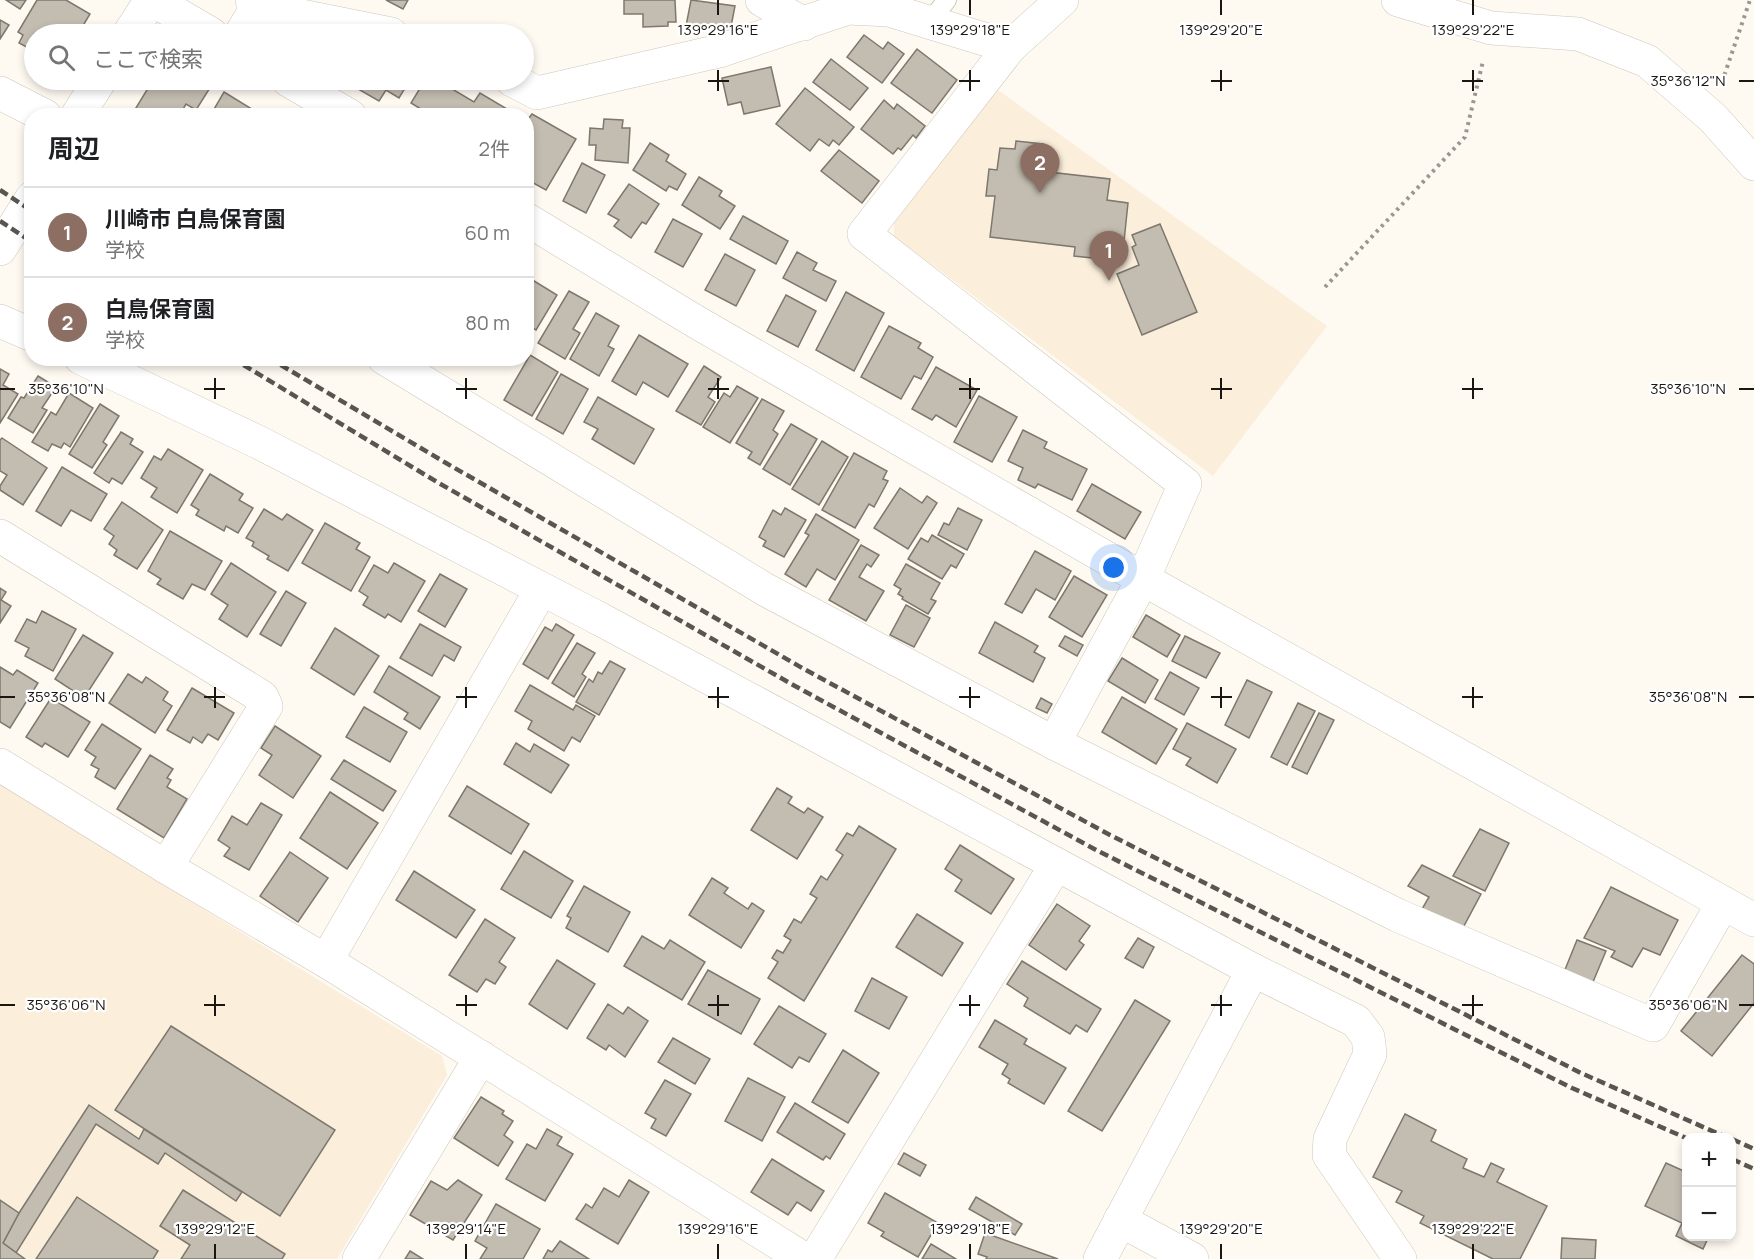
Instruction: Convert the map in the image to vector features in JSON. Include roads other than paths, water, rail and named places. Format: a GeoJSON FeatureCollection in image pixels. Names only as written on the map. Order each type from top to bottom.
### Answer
{"type":"FeatureCollection","features":[{"type":"Feature","properties":{"kind":"street"},"geometry":{"type":"LineString","coordinates":[[136,24],[152,0],[194,24]]}},
{"type":"Feature","properties":{"kind":"street"},"geometry":{"type":"LineString","coordinates":[[762,0],[804,24]]}},
{"type":"Feature","properties":{"kind":"street"},"geometry":{"type":"LineString","coordinates":[[1054,743],[1143,579],[1185,484],[864,234],[1010,47],[1062,0]]}},
{"type":"Feature","properties":{"kind":"street"},"geometry":{"type":"LineString","coordinates":[[1398,0],[1491,28],[1578,34],[1647,61],[1713,118],[1754,164]]}},
{"type":"Feature","properties":{"kind":"street"},"geometry":{"type":"LineString","coordinates":[[246,24],[255,3],[347,24]]}},
{"type":"Feature","properties":{"kind":"street"},"geometry":{"type":"LineString","coordinates":[[531,90],[537,93],[719,51],[848,8],[938,11],[1010,47]]}},
{"type":"Feature","properties":{"kind":"street"},"geometry":{"type":"LineString","coordinates":[[82,108],[94,90]]}},
{"type":"Feature","properties":{"kind":"street"},"geometry":{"type":"LineString","coordinates":[[305,90],[336,108]]}},
{"type":"Feature","properties":{"kind":"street"},"geometry":{"type":"LineString","coordinates":[[0,93],[29,108]]}},
{"type":"Feature","properties":{"kind":"street"},"geometry":{"type":"LineString","coordinates":[[0,249],[24,211]]}},
{"type":"Feature","properties":{"kind":"street"},"geometry":{"type":"LineString","coordinates":[[534,224],[698,323],[1143,579],[1754,920]]}},
{"type":"Feature","properties":{"kind":"street"},"geometry":{"type":"LineString","coordinates":[[0,321],[24,332]]}},
{"type":"Feature","properties":{"kind":"street"},"geometry":{"type":"LineString","coordinates":[[98,366],[258,442],[598,618],[1056,865],[1356,1021],[1368,1037],[1370,1054],[1330,1139],[1329,1155],[1400,1259]]}},
{"type":"Feature","properties":{"kind":"street"},"geometry":{"type":"LineString","coordinates":[[397,366],[766,590],[1054,743],[1397,915],[1653,1025],[1723,903]]}},
{"type":"Feature","properties":{"kind":"street"},"geometry":{"type":"LineString","coordinates":[[0,536],[262,697],[266,706],[166,867]]}},
{"type":"Feature","properties":{"kind":"street"},"geometry":{"type":"LineString","coordinates":[[326,961],[541,590]]}},
{"type":"Feature","properties":{"kind":"street"},"geometry":{"type":"LineString","coordinates":[[0,765],[166,867],[326,961],[804,1259]]}},
{"type":"Feature","properties":{"kind":"street"},"geometry":{"type":"LineString","coordinates":[[815,1259],[1056,865]]}},
{"type":"Feature","properties":{"kind":"street"},"geometry":{"type":"LineString","coordinates":[[1100,1259],[1253,969]]}},
{"type":"Feature","properties":{"kind":"street"},"geometry":{"type":"LineString","coordinates":[[359,1259],[481,1057]]}},
{"type":"Feature","properties":{"kind":"street"},"geometry":{"type":"LineString","coordinates":[[1120,1220],[1192,1259]]}},
{"type":"Feature","properties":{"kind":"railway"},"geometry":{"type":"LineString","coordinates":[[0,190],[24,206]]}},
{"type":"Feature","properties":{"kind":"railway"},"geometry":{"type":"LineString","coordinates":[[0,221],[24,237]]}},
{"type":"Feature","properties":{"kind":"railway"},"geometry":{"type":"LineString","coordinates":[[245,366],[437,482],[795,686],[1098,851],[1572,1088],[1682,1136]]}},
{"type":"Feature","properties":{"kind":"railway"},"geometry":{"type":"LineString","coordinates":[[282,366],[804,669],[1110,835],[1581,1073],[1717,1133]]}},
{"type":"Feature","properties":{"kind":"railway"},"geometry":{"type":"LineString","coordinates":[[1736,1141],[1754,1149]]}},
{"type":"Feature","properties":{"kind":"railway"},"geometry":{"type":"LineString","coordinates":[[1736,1161],[1754,1169]]}},
{"type":"Feature","properties":{"kind":"place","name":"白鳥保育園"},"geometry":{"type":"Point","coordinates":[1040,193]}},
{"type":"Feature","properties":{"kind":"place","name":"川崎市 白鳥保育園"},"geometry":{"type":"Point","coordinates":[1109,281]}}]}
